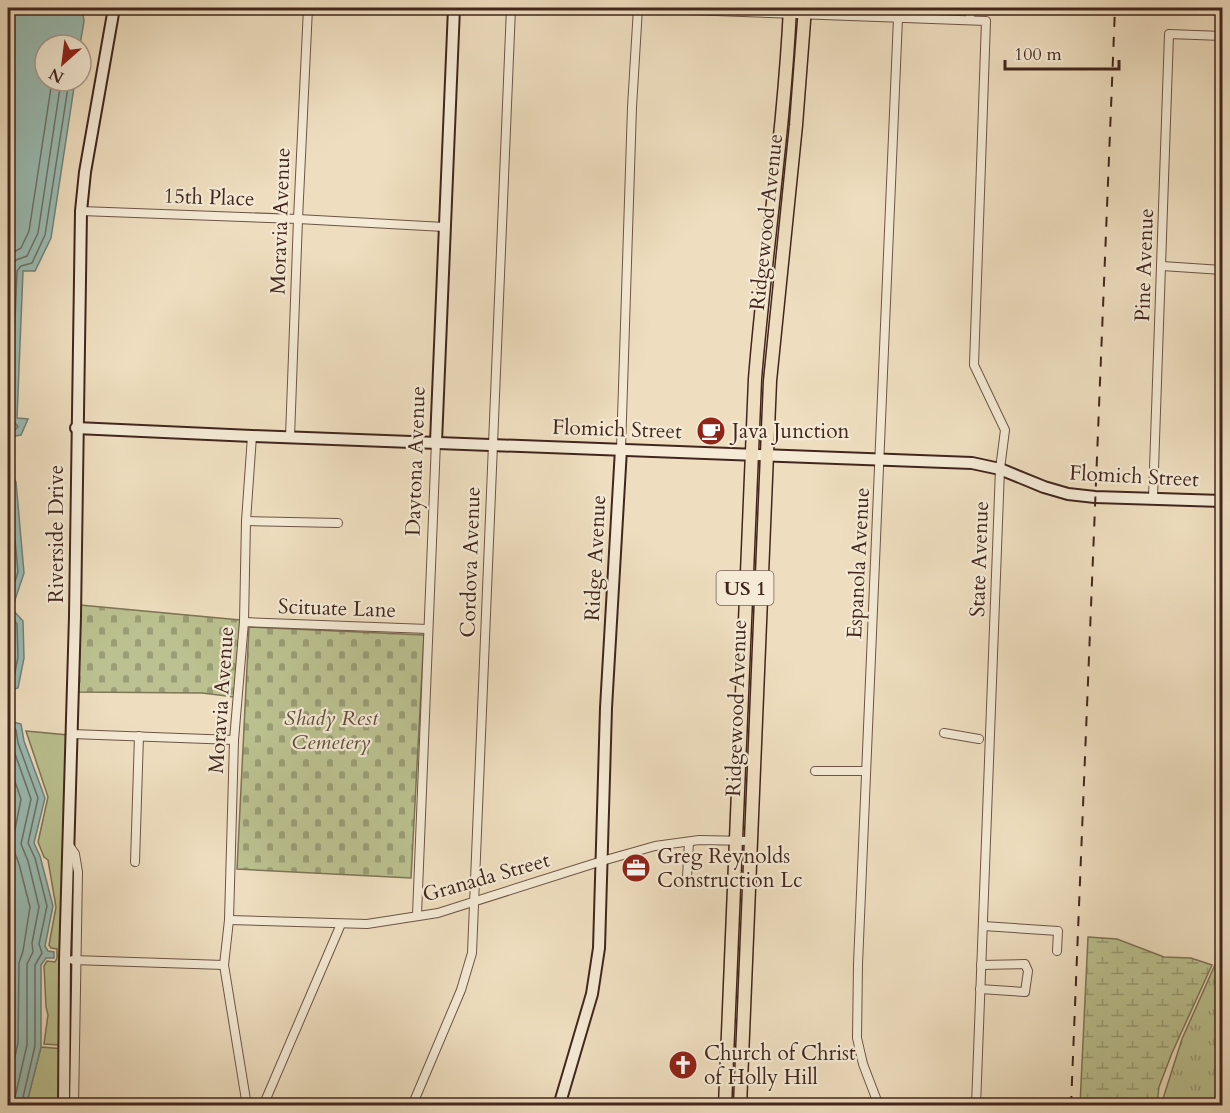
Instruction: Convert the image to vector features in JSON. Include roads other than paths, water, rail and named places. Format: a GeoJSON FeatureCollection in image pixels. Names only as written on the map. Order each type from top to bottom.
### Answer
{"type":"FeatureCollection","features":[{"type":"Feature","properties":{"kind":"main road","name":"Ridgewood Avenue"},"geometry":{"type":"LineString","coordinates":[[724,1106],[751,454],[759,326],[786,72],[790,11]]}},
{"type":"Feature","properties":{"kind":"main road","name":"Ridgewood Avenue"},"geometry":{"type":"LineString","coordinates":[[740,1106],[766,454],[774,330],[792,171],[804,11]]}},
{"type":"Feature","properties":{"kind":"street","name":"Riverside Drive"},"geometry":{"type":"LineString","coordinates":[[64,1106],[70,960],[69,844],[81,211],[85,172],[114,8]]}},
{"type":"Feature","properties":{"kind":"street","name":"Moravia Avenue"},"geometry":{"type":"LineString","coordinates":[[290,437],[309,8]]}},
{"type":"Feature","properties":{"kind":"street","name":"Daytona Avenue"},"geometry":{"type":"LineString","coordinates":[[417,915],[454,8]]}},
{"type":"Feature","properties":{"kind":"street","name":"Cordova Avenue"},"geometry":{"type":"LineString","coordinates":[[412,1106],[461,990],[472,953],[511,8]]}},
{"type":"Feature","properties":{"kind":"street"},"geometry":{"type":"LineString","coordinates":[[632,8],[804,11],[898,18],[970,20],[970,8]]}},
{"type":"Feature","properties":{"kind":"street","name":"Ridge Avenue"},"geometry":{"type":"LineString","coordinates":[[559,1106],[592,994],[599,948],[606,708],[621,449],[632,107],[639,8]]}},
{"type":"Feature","properties":{"kind":"street","name":"Espanola Avenue"},"geometry":{"type":"LineString","coordinates":[[879,1106],[863,1064],[857,1038],[858,964],[898,18]]}},
{"type":"Feature","properties":{"kind":"street","name":"State Avenue"},"geometry":{"type":"LineString","coordinates":[[970,20],[986,21],[974,365],[1005,430],[1000,469],[976,1106]]}},
{"type":"Feature","properties":{"kind":"street","name":"Pine Avenue"},"geometry":{"type":"LineString","coordinates":[[1153,498],[1169,34],[1222,36]]}},
{"type":"Feature","properties":{"kind":"street","name":"15th Place"},"geometry":{"type":"LineString","coordinates":[[81,211],[444,227]]}},
{"type":"Feature","properties":{"kind":"street"},"geometry":{"type":"LineString","coordinates":[[1162,266],[1222,270]]}},
{"type":"Feature","properties":{"kind":"street","name":"Flomich Street"},"geometry":{"type":"LineString","coordinates":[[76,428],[972,463],[1000,469],[1058,492],[1095,496],[1222,501]]}},
{"type":"Feature","properties":{"kind":"street","name":"Moravia Avenue"},"geometry":{"type":"LineString","coordinates":[[247,1106],[224,965],[229,920],[234,740],[244,622],[246,521],[252,436]]}},
{"type":"Feature","properties":{"kind":"street"},"geometry":{"type":"LineString","coordinates":[[246,521],[338,523]]}},
{"type":"Feature","properties":{"kind":"street","name":"Scituate Lane"},"geometry":{"type":"LineString","coordinates":[[244,622],[428,629]]}},
{"type":"Feature","properties":{"kind":"street"},"geometry":{"type":"LineString","coordinates":[[944,733],[979,739]]}},
{"type":"Feature","properties":{"kind":"street"},"geometry":{"type":"LineString","coordinates":[[72,734],[234,740]]}},
{"type":"Feature","properties":{"kind":"street"},"geometry":{"type":"LineString","coordinates":[[135,862],[139,736]]}},
{"type":"Feature","properties":{"kind":"street"},"geometry":{"type":"LineString","coordinates":[[815,771],[866,771]]}},
{"type":"Feature","properties":{"kind":"street"},"geometry":{"type":"LineString","coordinates":[[687,877],[689,842]]}},
{"type":"Feature","properties":{"kind":"street","name":"Granada Street"},"geometry":{"type":"LineString","coordinates":[[229,920],[367,924],[438,913],[655,846],[689,842],[750,842]]}},
{"type":"Feature","properties":{"kind":"street"},"geometry":{"type":"LineString","coordinates":[[263,1106],[341,924]]}},
{"type":"Feature","properties":{"kind":"street"},"geometry":{"type":"LineString","coordinates":[[983,926],[1058,931],[1057,951]]}},
{"type":"Feature","properties":{"kind":"street"},"geometry":{"type":"LineString","coordinates":[[74,1106],[70,960],[224,965]]}},
{"type":"Feature","properties":{"kind":"street"},"geometry":{"type":"LineString","coordinates":[[980,989],[1025,992],[1028,971],[1024,964],[981,965]]}},
{"type":"Feature","properties":{"kind":"water"},"geometry":{"type":"Polygon","coordinates":[[[8,8],[82,8],[84,21],[82,33],[33,33],[33,93],[73,93],[51,238],[35,271],[23,271],[17,418],[28,419],[21,435],[15,436],[13,441],[12,475],[16,482],[24,573],[12,609],[23,621],[24,658],[18,688],[14,689],[13,722],[21,724],[24,741],[45,798],[34,843],[40,856],[53,906],[45,946],[48,951],[54,952],[54,958],[46,958],[41,965],[41,1047],[26,1106],[8,1105],[8,8]]]}},
{"type":"Feature","properties":{"kind":"railway"},"geometry":{"type":"LineString","coordinates":[[1071,1106],[1115,8]]}},
{"type":"Feature","properties":{"kind":"place","name":"Java Junction"},"geometry":{"type":"Point","coordinates":[711,431]}},
{"type":"Feature","properties":{"kind":"place","name":"Greg Reynolds Construction Lc"},"geometry":{"type":"Point","coordinates":[636,868]}},
{"type":"Feature","properties":{"kind":"place","name":"Church of Christ of Holly Hill"},"geometry":{"type":"Point","coordinates":[683,1065]}},
{"type":"Feature","properties":{"kind":"park label","name":"Shady Rest Cemetery"},"geometry":{"type":"Point","coordinates":[331,730]}}]}
